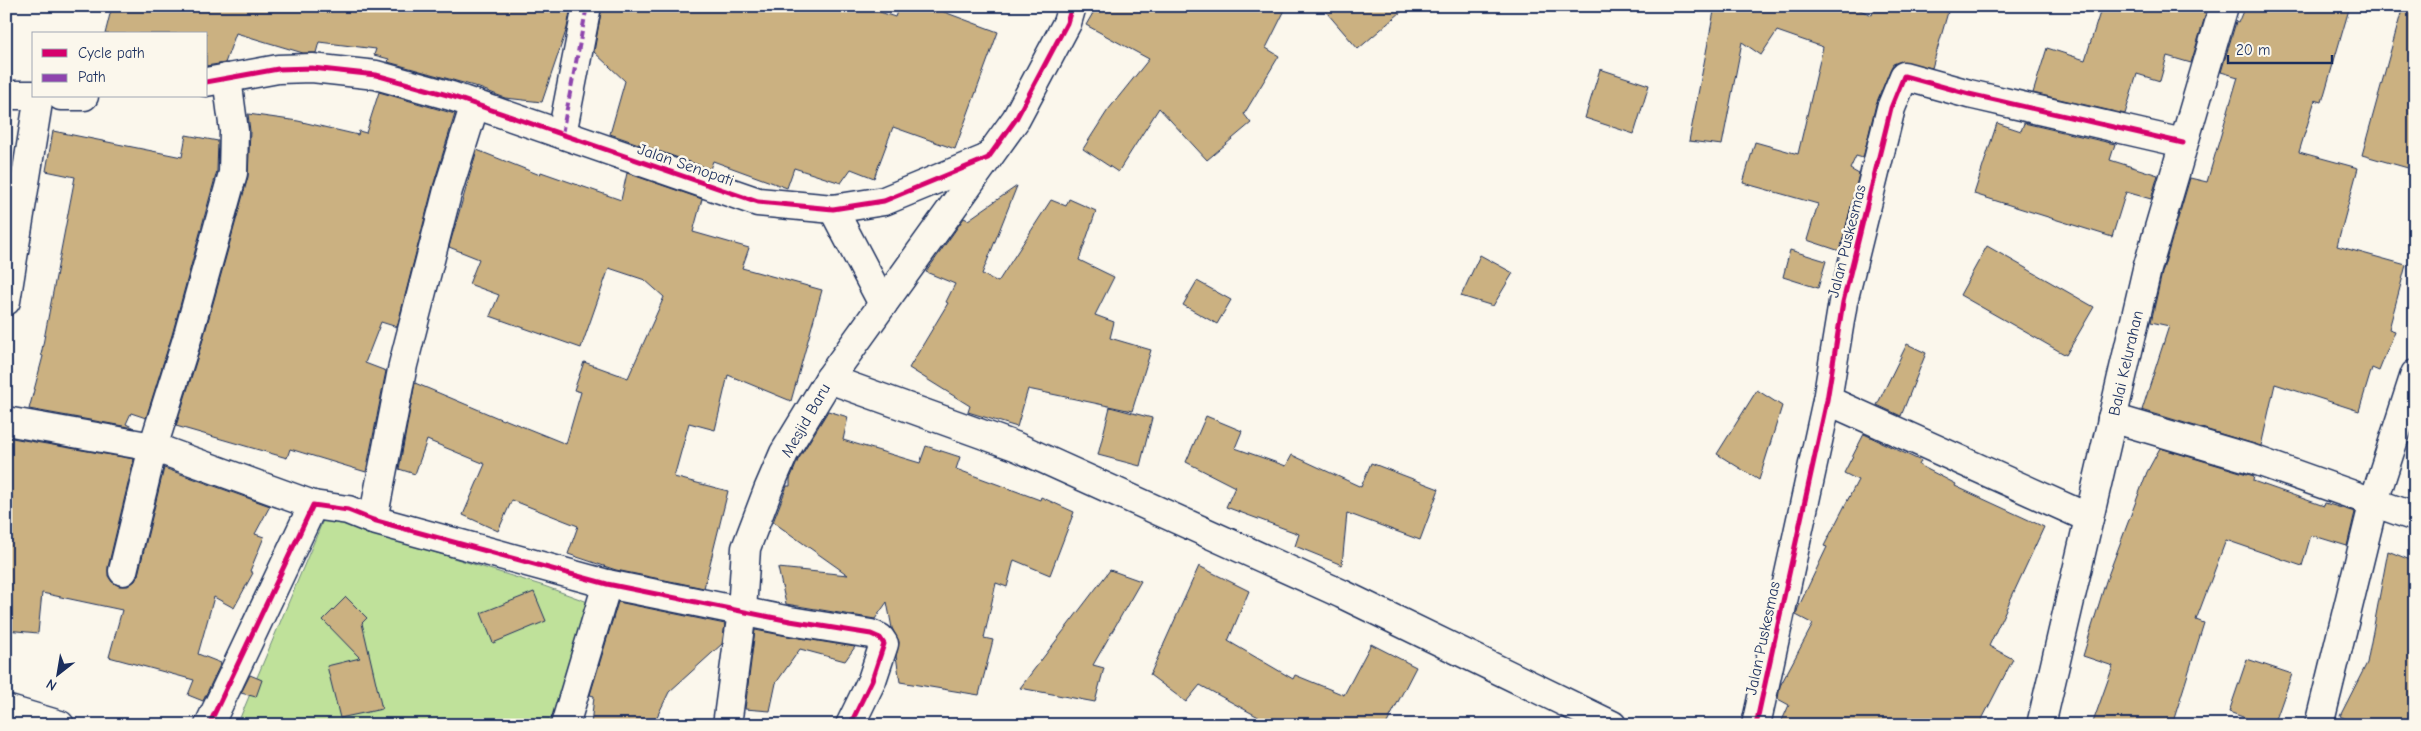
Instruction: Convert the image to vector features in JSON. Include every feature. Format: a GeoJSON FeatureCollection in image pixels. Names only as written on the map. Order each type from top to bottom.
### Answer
{"type":"FeatureCollection","features":[{"type":"Feature","properties":{"kind":"street"},"geometry":{"type":"LineString","coordinates":[[562,134],[587,6]]}},
{"type":"Feature","properties":{"kind":"street"},"geometry":{"type":"LineString","coordinates":[[988,158],[1016,119],[1067,23],[1072,6]]}},
{"type":"Feature","properties":{"kind":"street","name":"Balai Kelurahan"},"geometry":{"type":"LineString","coordinates":[[2041,725],[2147,269],[2224,6]]}},
{"type":"Feature","properties":{"kind":"street","name":"Jalan Senopati"},"geometry":{"type":"LineString","coordinates":[[217,80],[278,69],[343,70],[376,74],[475,104],[758,202],[833,209],[884,201],[988,158]]}},
{"type":"Feature","properties":{"kind":"street","name":"Jalan Puskesmas"},"geometry":{"type":"LineString","coordinates":[[1756,725],[1827,400],[1843,302],[1891,108],[1904,76],[1969,94],[2183,143]]}},
{"type":"Feature","properties":{"kind":"street"},"geometry":{"type":"LineString","coordinates":[[124,572],[153,447],[187,339],[233,173],[234,131],[217,80]]}},
{"type":"Feature","properties":{"kind":"street"},"geometry":{"type":"LineString","coordinates":[[6,95],[32,95]]}},
{"type":"Feature","properties":{"kind":"street"},"geometry":{"type":"LineString","coordinates":[[6,301],[40,98]]}},
{"type":"Feature","properties":{"kind":"street"},"geometry":{"type":"LineString","coordinates":[[373,520],[403,365],[448,190],[475,104]]}},
{"type":"Feature","properties":{"kind":"street","name":"Mesjid Baru"},"geometry":{"type":"LineString","coordinates":[[727,725],[742,611],[746,548],[784,453],[829,379],[988,158]]}},
{"type":"Feature","properties":{"kind":"street"},"geometry":{"type":"LineString","coordinates":[[833,209],[884,304]]}},
{"type":"Feature","properties":{"kind":"street"},"geometry":{"type":"LineString","coordinates":[[2318,725],[2374,501],[2414,376]]}},
{"type":"Feature","properties":{"kind":"street"},"geometry":{"type":"LineString","coordinates":[[829,379],[1015,446],[1342,594],[1612,725]]}},
{"type":"Feature","properties":{"kind":"street"},"geometry":{"type":"LineString","coordinates":[[1827,400],[2089,518]]}},
{"type":"Feature","properties":{"kind":"street"},"geometry":{"type":"LineString","coordinates":[[2112,418],[2252,459],[2415,517]]}},
{"type":"Feature","properties":{"kind":"street"},"geometry":{"type":"LineString","coordinates":[[6,421],[153,447],[313,505],[348,510],[373,520],[607,584],[871,634],[880,638],[884,644],[872,680],[850,725]]}},
{"type":"Feature","properties":{"kind":"street"},"geometry":{"type":"LineString","coordinates":[[209,725],[313,505]]}},
{"type":"Feature","properties":{"kind":"street"},"geometry":{"type":"LineString","coordinates":[[565,725],[607,584]]}},
{"type":"Feature","properties":{"kind":"street"},"geometry":{"type":"LineString","coordinates":[[6,709],[60,725]]}},
{"type":"Feature","properties":{"kind":"green space"},"geometry":{"type":"Polygon","coordinates":[[[324,518],[544,586],[610,610],[564,725],[237,725],[324,518]]]}},
{"type":"Feature","properties":{"kind":"building"},"geometry":{"type":"Polygon","coordinates":[[[112,6],[571,6],[567,28],[542,102],[505,98],[474,86],[388,62],[389,59],[374,55],[376,49],[319,42],[316,53],[303,53],[236,33],[225,63],[208,66],[208,32],[106,32],[112,6]]]}},
{"type":"Feature","properties":{"kind":"building"},"geometry":{"type":"Polygon","coordinates":[[[602,6],[862,6],[895,17],[899,6],[928,6],[998,32],[955,149],[893,127],[874,178],[851,169],[841,183],[794,168],[787,188],[713,161],[710,169],[610,134],[625,81],[594,52],[602,6]]]}},
{"type":"Feature","properties":{"kind":"building"},"geometry":{"type":"Polygon","coordinates":[[[1097,6],[1287,6],[1266,48],[1279,56],[1244,114],[1251,123],[1207,160],[1159,108],[1118,172],[1083,149],[1108,110],[1149,59],[1086,25],[1097,6]]]}},
{"type":"Feature","properties":{"kind":"building"},"geometry":{"type":"Polygon","coordinates":[[[1321,6],[1408,6],[1358,49],[1321,6]]]}},
{"type":"Feature","properties":{"kind":"building"},"geometry":{"type":"Polygon","coordinates":[[[1715,6],[1850,6],[1872,15],[1875,6],[1930,6],[1948,12],[1932,68],[1901,61],[1893,64],[1890,70],[1876,104],[1863,158],[1856,156],[1850,169],[1859,174],[1840,251],[1807,240],[1818,204],[1743,183],[1755,142],[1798,154],[1823,47],[1777,31],[1761,55],[1742,42],[1722,145],[1689,141],[1715,6]]]}},
{"type":"Feature","properties":{"kind":"building"},"geometry":{"type":"Polygon","coordinates":[[[2102,6],[2181,6],[2206,13],[2191,63],[2167,56],[2160,81],[2137,74],[2125,114],[2033,93],[2047,48],[2085,60],[2102,6]]]}},
{"type":"Feature","properties":{"kind":"building"},"geometry":{"type":"Polygon","coordinates":[[[2245,6],[2350,6],[2322,102],[2315,100],[2299,152],[2358,168],[2337,246],[2406,265],[2389,329],[2395,331],[2379,371],[2372,368],[2359,411],[2275,384],[2261,446],[2142,410],[2169,326],[2151,322],[2162,273],[2190,178],[2207,182],[2238,77],[2221,72],[2236,22],[2238,23],[2245,6]]]}},
{"type":"Feature","properties":{"kind":"building"},"geometry":{"type":"Polygon","coordinates":[[[2403,6],[2415,6],[2415,170],[2362,155],[2403,6]]]}},
{"type":"Feature","properties":{"kind":"building"},"geometry":{"type":"Polygon","coordinates":[[[1600,69],[1649,85],[1634,134],[1585,118],[1600,69]]]}},
{"type":"Feature","properties":{"kind":"building"},"geometry":{"type":"Polygon","coordinates":[[[379,92],[455,114],[433,186],[397,327],[381,322],[365,363],[386,371],[366,472],[290,449],[287,458],[176,426],[202,343],[248,177],[250,131],[248,114],[298,121],[358,135],[359,131],[366,133],[379,92]]]}},
{"type":"Feature","properties":{"kind":"building"},"geometry":{"type":"Polygon","coordinates":[[[1997,123],[2021,131],[2024,123],[2115,144],[2110,160],[2158,175],[2151,199],[2126,192],[2112,237],[1974,194],[1997,123]]]}},
{"type":"Feature","properties":{"kind":"building"},"geometry":{"type":"Polygon","coordinates":[[[53,131],[182,157],[186,135],[218,141],[217,171],[172,335],[146,418],[131,413],[126,424],[134,428],[29,409],[43,356],[41,355],[75,177],[46,171],[53,131]]]}},
{"type":"Feature","properties":{"kind":"building"},"geometry":{"type":"Polygon","coordinates":[[[477,150],[540,175],[541,172],[621,200],[627,173],[702,199],[693,232],[749,248],[742,268],[822,290],[791,401],[728,375],[715,430],[689,423],[674,477],[728,491],[704,588],[616,570],[568,554],[578,526],[512,500],[498,531],[463,515],[485,464],[427,440],[415,474],[399,469],[415,383],[566,444],[581,392],[574,390],[584,362],[628,378],[664,297],[645,280],[609,268],[581,348],[490,316],[499,295],[469,284],[479,259],[449,247],[477,150]]]}},
{"type":"Feature","properties":{"kind":"building"},"geometry":{"type":"Polygon","coordinates":[[[1017,186],[982,274],[998,282],[1051,200],[1066,206],[1069,199],[1096,211],[1079,260],[1114,277],[1095,315],[1114,322],[1110,338],[1151,350],[1132,411],[1028,389],[1017,427],[968,412],[970,406],[909,368],[948,303],[946,302],[955,284],[926,272],[964,218],[968,220],[1017,186]]]}},
{"type":"Feature","properties":{"kind":"building"},"geometry":{"type":"Polygon","coordinates":[[[1987,246],[2094,307],[2066,355],[1960,295],[1987,246]]]}},
{"type":"Feature","properties":{"kind":"building"},"geometry":{"type":"Polygon","coordinates":[[[1790,250],[1826,261],[1818,288],[1783,277],[1790,250]]]}},
{"type":"Feature","properties":{"kind":"building"},"geometry":{"type":"Polygon","coordinates":[[[1480,255],[1513,273],[1493,306],[1461,296],[1480,255]]]}},
{"type":"Feature","properties":{"kind":"building"},"geometry":{"type":"Polygon","coordinates":[[[1197,281],[1231,300],[1217,324],[1183,305],[1197,281]]]}},
{"type":"Feature","properties":{"kind":"building"},"geometry":{"type":"Polygon","coordinates":[[[1907,344],[1926,353],[1901,416],[1877,405],[1907,344]]]}},
{"type":"Feature","properties":{"kind":"building"},"geometry":{"type":"Polygon","coordinates":[[[1757,390],[1782,406],[1759,480],[1717,454],[1757,390]]]}},
{"type":"Feature","properties":{"kind":"building"},"geometry":{"type":"Polygon","coordinates":[[[1110,407],[1152,418],[1140,466],[1098,455],[1110,407]]]}},
{"type":"Feature","properties":{"kind":"building"},"geometry":{"type":"Polygon","coordinates":[[[828,411],[848,417],[843,440],[920,463],[926,446],[960,457],[956,469],[1040,500],[1041,497],[1074,512],[1050,575],[1014,560],[1007,587],[996,583],[984,638],[993,640],[979,695],[900,682],[896,656],[899,642],[892,628],[887,602],[875,619],[786,604],[778,568],[848,575],[773,522],[787,486],[790,486],[790,479],[798,460],[828,411]]]}},
{"type":"Feature","properties":{"kind":"building"},"geometry":{"type":"Polygon","coordinates":[[[1206,416],[1242,431],[1235,448],[1286,466],[1292,455],[1361,487],[1371,463],[1439,489],[1420,540],[1347,513],[1342,565],[1295,546],[1299,534],[1226,507],[1235,487],[1186,462],[1206,416]]]}},
{"type":"Feature","properties":{"kind":"building"},"geometry":{"type":"Polygon","coordinates":[[[1864,434],[1921,461],[1919,465],[1956,484],[1955,486],[2044,527],[1989,646],[2013,659],[1979,725],[1780,725],[1789,705],[1778,699],[1780,686],[1813,624],[1796,615],[1798,608],[1827,547],[1824,546],[1858,480],[1844,473],[1864,434]]]}},
{"type":"Feature","properties":{"kind":"building"},"geometry":{"type":"Polygon","coordinates":[[[6,437],[134,459],[108,567],[108,576],[112,582],[119,586],[128,586],[135,581],[138,575],[164,468],[270,506],[255,534],[264,537],[250,571],[253,573],[234,608],[214,597],[198,654],[221,663],[203,701],[188,695],[194,680],[109,657],[122,610],[42,593],[38,633],[6,630],[6,437]]]}},
{"type":"Feature","properties":{"kind":"building"},"geometry":{"type":"Polygon","coordinates":[[[2160,448],[2254,476],[2253,481],[2324,506],[2325,503],[2355,512],[2347,546],[2311,535],[2302,566],[2226,540],[2196,620],[2204,623],[2172,725],[2092,725],[2113,666],[2083,656],[2106,581],[2147,472],[2160,448]]]}},
{"type":"Feature","properties":{"kind":"building"},"geometry":{"type":"Polygon","coordinates":[[[2388,551],[2415,562],[2415,725],[2357,725],[2340,716],[2367,663],[2388,551]]]}},
{"type":"Feature","properties":{"kind":"building"},"geometry":{"type":"Polygon","coordinates":[[[1199,566],[1249,591],[1228,641],[1293,679],[1295,675],[1344,695],[1371,644],[1416,667],[1386,725],[1273,725],[1200,685],[1186,702],[1150,675],[1199,566]]]}},
{"type":"Feature","properties":{"kind":"building"},"geometry":{"type":"Polygon","coordinates":[[[1110,570],[1141,581],[1093,665],[1104,668],[1095,702],[1020,688],[1110,570]]]}},
{"type":"Feature","properties":{"kind":"building"},"geometry":{"type":"Polygon","coordinates":[[[534,592],[546,621],[493,643],[481,613],[534,592]]]}},
{"type":"Feature","properties":{"kind":"building"},"geometry":{"type":"Polygon","coordinates":[[[346,597],[367,618],[362,623],[382,709],[340,718],[327,666],[360,658],[323,620],[346,597]]]}},
{"type":"Feature","properties":{"kind":"building"},"geometry":{"type":"Polygon","coordinates":[[[618,602],[725,624],[722,644],[669,692],[653,725],[591,725],[594,696],[590,695],[618,602]]]}},
{"type":"Feature","properties":{"kind":"building"},"geometry":{"type":"Polygon","coordinates":[[[755,630],[855,647],[845,661],[800,649],[776,683],[770,711],[745,709],[755,630]]]}},
{"type":"Feature","properties":{"kind":"building"},"geometry":{"type":"Polygon","coordinates":[[[2247,659],[2292,674],[2274,725],[2265,725],[2229,712],[2247,659]]]}},
{"type":"Feature","properties":{"kind":"building"},"geometry":{"type":"Polygon","coordinates":[[[250,675],[262,680],[256,697],[241,693],[250,675]]]}},
{"type":"Feature","properties":{"kind":"marked path"},"geometry":{"type":"LineString","coordinates":[[562,134],[587,6]]}},
{"type":"Feature","properties":{"kind":"cycle path"},"geometry":{"type":"LineString","coordinates":[[208,82],[278,69],[312,68],[376,75],[451,96],[758,202],[833,209],[884,201],[988,158],[1016,119],[1067,23],[1072,6]]}},
{"type":"Feature","properties":{"kind":"cycle path"},"geometry":{"type":"LineString","coordinates":[[1756,725],[1827,400],[1843,302],[1891,108],[1904,76],[1969,94],[2183,143]]}},
{"type":"Feature","properties":{"kind":"cycle path"},"geometry":{"type":"LineString","coordinates":[[209,725],[313,505],[348,510],[373,520],[607,584],[790,621],[871,634],[880,638],[884,644],[872,680],[850,725]]}}]}
